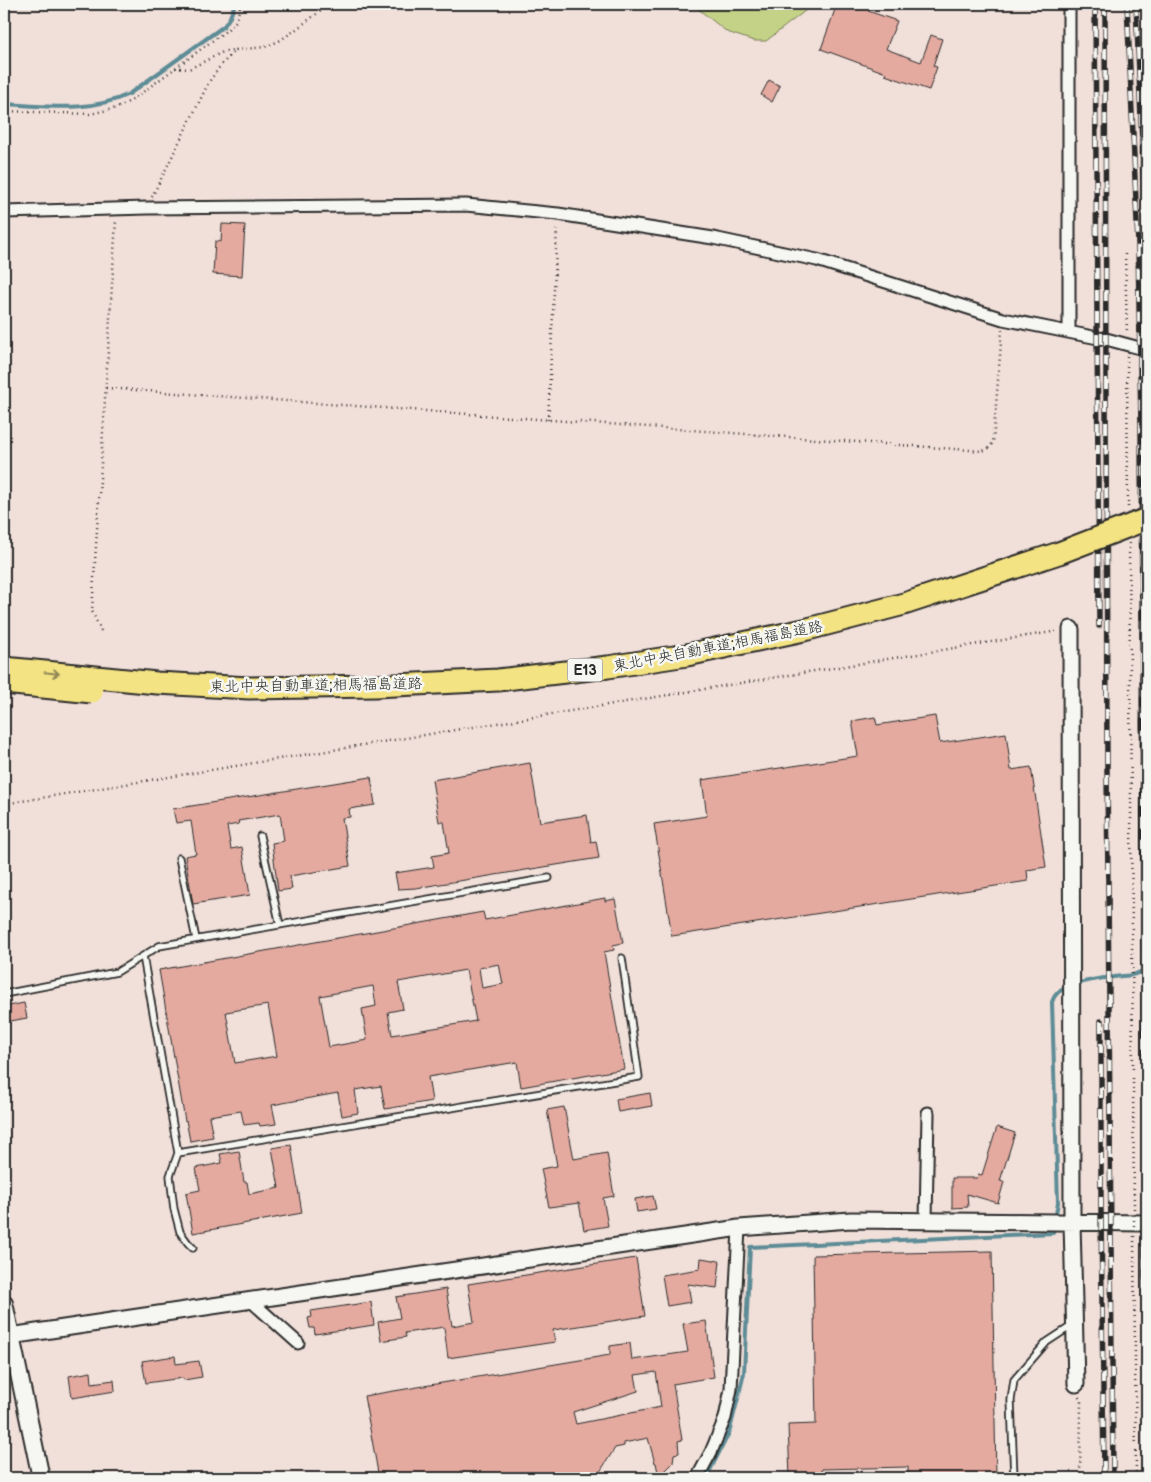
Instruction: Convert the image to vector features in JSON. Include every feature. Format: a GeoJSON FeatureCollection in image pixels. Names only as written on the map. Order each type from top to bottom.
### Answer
{"type":"FeatureCollection","features":[{"type":"Feature","properties":{"kind":"highway","name":"東北中央自動車道;相馬福島道路"},"geometry":{"type":"LineString","coordinates":[[4,668],[157,683],[249,688],[375,686],[498,680],[608,667],[687,655],[794,632],[904,604],[1059,554],[1138,515]]}},
{"type":"Feature","properties":{"kind":"highway","name":"東北中央自動車道;相馬福島道路"},"geometry":{"type":"LineString","coordinates":[[4,683],[136,696],[266,700],[374,699],[514,690],[616,678],[683,667],[795,644],[906,616],[1028,578],[1138,537]]}},
{"type":"Feature","properties":{"kind":"main road"},"geometry":{"type":"LineString","coordinates":[[4,1303],[41,1478]]}},
{"type":"Feature","properties":{"kind":"street"},"geometry":{"type":"LineString","coordinates":[[1069,4],[1069,332]]}},
{"type":"Feature","properties":{"kind":"street"},"geometry":{"type":"LineString","coordinates":[[4,212],[117,208],[466,205],[558,214],[714,238],[817,260],[1003,319],[1127,344],[1147,350]]}},
{"type":"Feature","properties":{"kind":"street"},"geometry":{"type":"LineString","coordinates":[[1071,629],[1072,1222],[1076,1384]]}},
{"type":"Feature","properties":{"kind":"street"},"geometry":{"type":"LineString","coordinates":[[926,1221],[928,1113]]}},
{"type":"Feature","properties":{"kind":"street"},"geometry":{"type":"LineString","coordinates":[[10,1336],[739,1228],[851,1220],[1072,1222],[1140,1226]]}},
{"type":"Feature","properties":{"kind":"street"},"geometry":{"type":"LineString","coordinates":[[697,1478],[711,1452],[721,1427],[731,1389],[739,1228]]}},
{"type":"Feature","properties":{"kind":"street"},"geometry":{"type":"LineString","coordinates":[[250,1300],[298,1343]]}},
{"type":"Feature","properties":{"kind":"lane"},"geometry":{"type":"LineString","coordinates":[[260,836],[280,925]]}},
{"type":"Feature","properties":{"kind":"lane"},"geometry":{"type":"LineString","coordinates":[[179,858],[196,939]]}},
{"type":"Feature","properties":{"kind":"lane"},"geometry":{"type":"LineString","coordinates":[[4,994],[117,972],[159,946],[549,878]]}},
{"type":"Feature","properties":{"kind":"lane"},"geometry":{"type":"LineString","coordinates":[[143,956],[178,1153],[170,1176],[174,1209],[180,1232],[193,1248]]}},
{"type":"Feature","properties":{"kind":"lane"},"geometry":{"type":"LineString","coordinates":[[178,1153],[639,1077],[622,958]]}},
{"type":"Feature","properties":{"kind":"lane"},"geometry":{"type":"LineString","coordinates":[[1014,1478],[1011,1400],[1014,1380],[1047,1342],[1074,1324]]}},
{"type":"Feature","properties":{"kind":"path"},"geometry":{"type":"LineString","coordinates":[[4,111],[90,114],[117,108],[132,100],[227,30],[236,21],[241,4]]}},
{"type":"Feature","properties":{"kind":"path"},"geometry":{"type":"LineString","coordinates":[[175,68],[189,69],[225,51],[265,47],[291,34],[322,10],[336,4]]}},
{"type":"Feature","properties":{"kind":"path"},"geometry":{"type":"LineString","coordinates":[[147,208],[209,82],[221,65],[236,50]]}},
{"type":"Feature","properties":{"kind":"path"},"geometry":{"type":"LineString","coordinates":[[101,631],[92,611],[117,208]]}},
{"type":"Feature","properties":{"kind":"path"},"geometry":{"type":"LineString","coordinates":[[548,420],[558,214]]}},
{"type":"Feature","properties":{"kind":"path"},"geometry":{"type":"LineString","coordinates":[[1125,254],[1127,344],[1138,515]]}},
{"type":"Feature","properties":{"kind":"path"},"geometry":{"type":"LineString","coordinates":[[106,388],[983,450],[989,448],[993,443],[1003,319]]}},
{"type":"Feature","properties":{"kind":"path"},"geometry":{"type":"LineString","coordinates":[[1136,1478],[1140,1226],[1134,1215],[1132,971],[1138,537]]}},
{"type":"Feature","properties":{"kind":"path"},"geometry":{"type":"LineString","coordinates":[[4,804],[1071,629]]}},
{"type":"Feature","properties":{"kind":"path"},"geometry":{"type":"LineString","coordinates":[[1076,1384],[1081,1402],[1080,1478]]}},
{"type":"Feature","properties":{"kind":"green space"},"geometry":{"type":"Polygon","coordinates":[[[692,4],[814,4],[766,41],[754,41],[727,32],[692,4]]]}},
{"type":"Feature","properties":{"kind":"building"},"geometry":{"type":"Polygon","coordinates":[[[837,4],[876,4],[868,11],[897,21],[886,49],[921,62],[931,35],[942,39],[933,66],[937,67],[929,90],[885,75],[886,73],[821,49],[837,4]]]}},
{"type":"Feature","properties":{"kind":"building"},"geometry":{"type":"Polygon","coordinates":[[[769,80],[780,86],[772,102],[761,95],[769,80]]]}},
{"type":"Feature","properties":{"kind":"building"},"geometry":{"type":"Polygon","coordinates":[[[222,224],[245,225],[242,276],[213,274],[215,241],[221,242],[222,224]]]}},
{"type":"Feature","properties":{"kind":"building"},"geometry":{"type":"Polygon","coordinates":[[[935,716],[940,743],[1006,733],[1011,770],[1031,767],[1046,867],[1027,870],[1028,881],[672,936],[654,824],[707,816],[702,780],[858,756],[852,721],[875,717],[877,725],[935,716]]]}},
{"type":"Feature","properties":{"kind":"building"},"geometry":{"type":"Polygon","coordinates":[[[530,763],[540,822],[587,815],[591,842],[596,841],[599,858],[416,888],[398,889],[395,873],[434,867],[432,856],[449,853],[444,822],[439,822],[432,780],[530,763]]]}},
{"type":"Feature","properties":{"kind":"building"},"geometry":{"type":"Polygon","coordinates":[[[371,777],[375,805],[349,809],[350,817],[342,818],[350,866],[290,876],[292,889],[278,891],[272,843],[284,841],[280,814],[238,821],[239,824],[227,826],[231,849],[242,847],[250,895],[193,904],[185,856],[196,854],[191,821],[176,823],[173,809],[371,777]]]}},
{"type":"Feature","properties":{"kind":"building"},"geometry":{"type":"Polygon","coordinates":[[[605,898],[605,901],[615,899],[623,943],[613,945],[614,950],[604,952],[624,1069],[521,1087],[517,1062],[428,1077],[432,1101],[385,1109],[381,1086],[355,1090],[358,1113],[342,1116],[338,1093],[272,1105],[276,1124],[260,1126],[259,1123],[244,1125],[241,1111],[209,1116],[213,1137],[190,1141],[159,970],[483,912],[485,920],[605,898]],[[499,964],[479,968],[482,988],[503,984],[499,964]],[[466,970],[398,982],[403,1009],[388,1012],[392,1035],[476,1021],[466,970]],[[373,986],[320,996],[329,1047],[367,1040],[362,1009],[376,1006],[373,986]],[[268,1005],[226,1012],[235,1063],[277,1056],[268,1005]]]}},
{"type":"Feature","properties":{"kind":"building"},"geometry":{"type":"Polygon","coordinates":[[[24,1003],[27,1018],[5,1022],[4,1007],[24,1003]]]}},
{"type":"Feature","properties":{"kind":"building"},"geometry":{"type":"Polygon","coordinates":[[[650,1093],[652,1106],[618,1112],[616,1099],[650,1093]]]}},
{"type":"Feature","properties":{"kind":"building"},"geometry":{"type":"Polygon","coordinates":[[[564,1107],[574,1159],[607,1153],[614,1196],[603,1198],[608,1226],[584,1230],[579,1203],[549,1207],[541,1169],[557,1166],[547,1110],[564,1107]]]}},
{"type":"Feature","properties":{"kind":"building"},"geometry":{"type":"Polygon","coordinates":[[[997,1127],[1015,1133],[1000,1181],[1004,1182],[998,1203],[967,1194],[968,1207],[952,1208],[952,1178],[977,1178],[978,1174],[982,1175],[997,1127]]]}},
{"type":"Feature","properties":{"kind":"building"},"geometry":{"type":"Polygon","coordinates":[[[291,1145],[302,1213],[193,1233],[186,1193],[200,1190],[196,1168],[222,1163],[220,1154],[239,1151],[244,1182],[247,1182],[249,1194],[279,1188],[272,1148],[291,1145]]]}},
{"type":"Feature","properties":{"kind":"building"},"geometry":{"type":"Polygon","coordinates":[[[653,1196],[656,1209],[637,1212],[635,1199],[653,1196]]]}},
{"type":"Feature","properties":{"kind":"building"},"geometry":{"type":"Polygon","coordinates":[[[992,1251],[996,1478],[908,1478],[908,1467],[822,1469],[823,1478],[790,1478],[788,1425],[816,1424],[813,1255],[992,1251]]]}},
{"type":"Feature","properties":{"kind":"building"},"geometry":{"type":"Polygon","coordinates":[[[636,1258],[645,1316],[553,1330],[555,1342],[448,1358],[444,1327],[405,1333],[406,1337],[381,1341],[378,1322],[400,1318],[396,1297],[446,1289],[452,1326],[474,1322],[468,1284],[636,1258]]]}},
{"type":"Feature","properties":{"kind":"building"},"geometry":{"type":"Polygon","coordinates":[[[701,1258],[720,1261],[717,1288],[688,1284],[691,1302],[667,1306],[662,1275],[700,1269],[701,1258]]]}},
{"type":"Feature","properties":{"kind":"building"},"geometry":{"type":"Polygon","coordinates":[[[371,1302],[374,1325],[315,1334],[314,1328],[310,1328],[308,1318],[312,1317],[311,1311],[371,1302]]]}},
{"type":"Feature","properties":{"kind":"building"},"geometry":{"type":"Polygon","coordinates":[[[706,1321],[714,1377],[673,1384],[682,1440],[678,1441],[679,1453],[674,1454],[673,1463],[659,1477],[648,1438],[624,1443],[624,1446],[615,1448],[596,1478],[379,1478],[364,1396],[610,1355],[610,1346],[630,1343],[632,1360],[688,1352],[683,1324],[706,1321]],[[656,1372],[635,1375],[638,1391],[573,1412],[576,1424],[661,1407],[656,1372]]]}},
{"type":"Feature","properties":{"kind":"building"},"geometry":{"type":"Polygon","coordinates":[[[175,1356],[176,1364],[199,1361],[202,1377],[146,1383],[142,1361],[175,1356]]]}},
{"type":"Feature","properties":{"kind":"building"},"geometry":{"type":"Polygon","coordinates":[[[91,1372],[92,1383],[114,1380],[115,1391],[72,1398],[69,1376],[91,1372]]]}},
{"type":"Feature","properties":{"kind":"waterway"},"geometry":{"type":"LineString","coordinates":[[4,104],[52,107],[83,106],[99,104],[129,94],[224,26],[235,4]]}},
{"type":"Feature","properties":{"kind":"waterway"},"geometry":{"type":"LineString","coordinates":[[1075,985],[1094,980],[1127,976],[1147,968]]}},
{"type":"Feature","properties":{"kind":"waterway"},"geometry":{"type":"LineString","coordinates":[[1055,1219],[1058,1203],[1052,1002],[1058,992],[1068,987]]}},
{"type":"Feature","properties":{"kind":"waterway"},"geometry":{"type":"LineString","coordinates":[[706,1478],[729,1433],[744,1373],[750,1247],[1053,1233],[1054,1226]]}},
{"type":"Feature","properties":{"kind":"railway"},"geometry":{"type":"LineString","coordinates":[[1095,4],[1099,626]]}},
{"type":"Feature","properties":{"kind":"railway"},"geometry":{"type":"LineString","coordinates":[[1105,4],[1107,767],[1113,1478]]}},
{"type":"Feature","properties":{"kind":"railway"},"geometry":{"type":"LineString","coordinates":[[1127,4],[1138,244],[1141,428],[1146,1478]]}},
{"type":"Feature","properties":{"kind":"railway"},"geometry":{"type":"LineString","coordinates":[[1136,4],[1147,257]]}},
{"type":"Feature","properties":{"kind":"railway"},"geometry":{"type":"LineString","coordinates":[[1101,1021],[1104,1478]]}}]}
